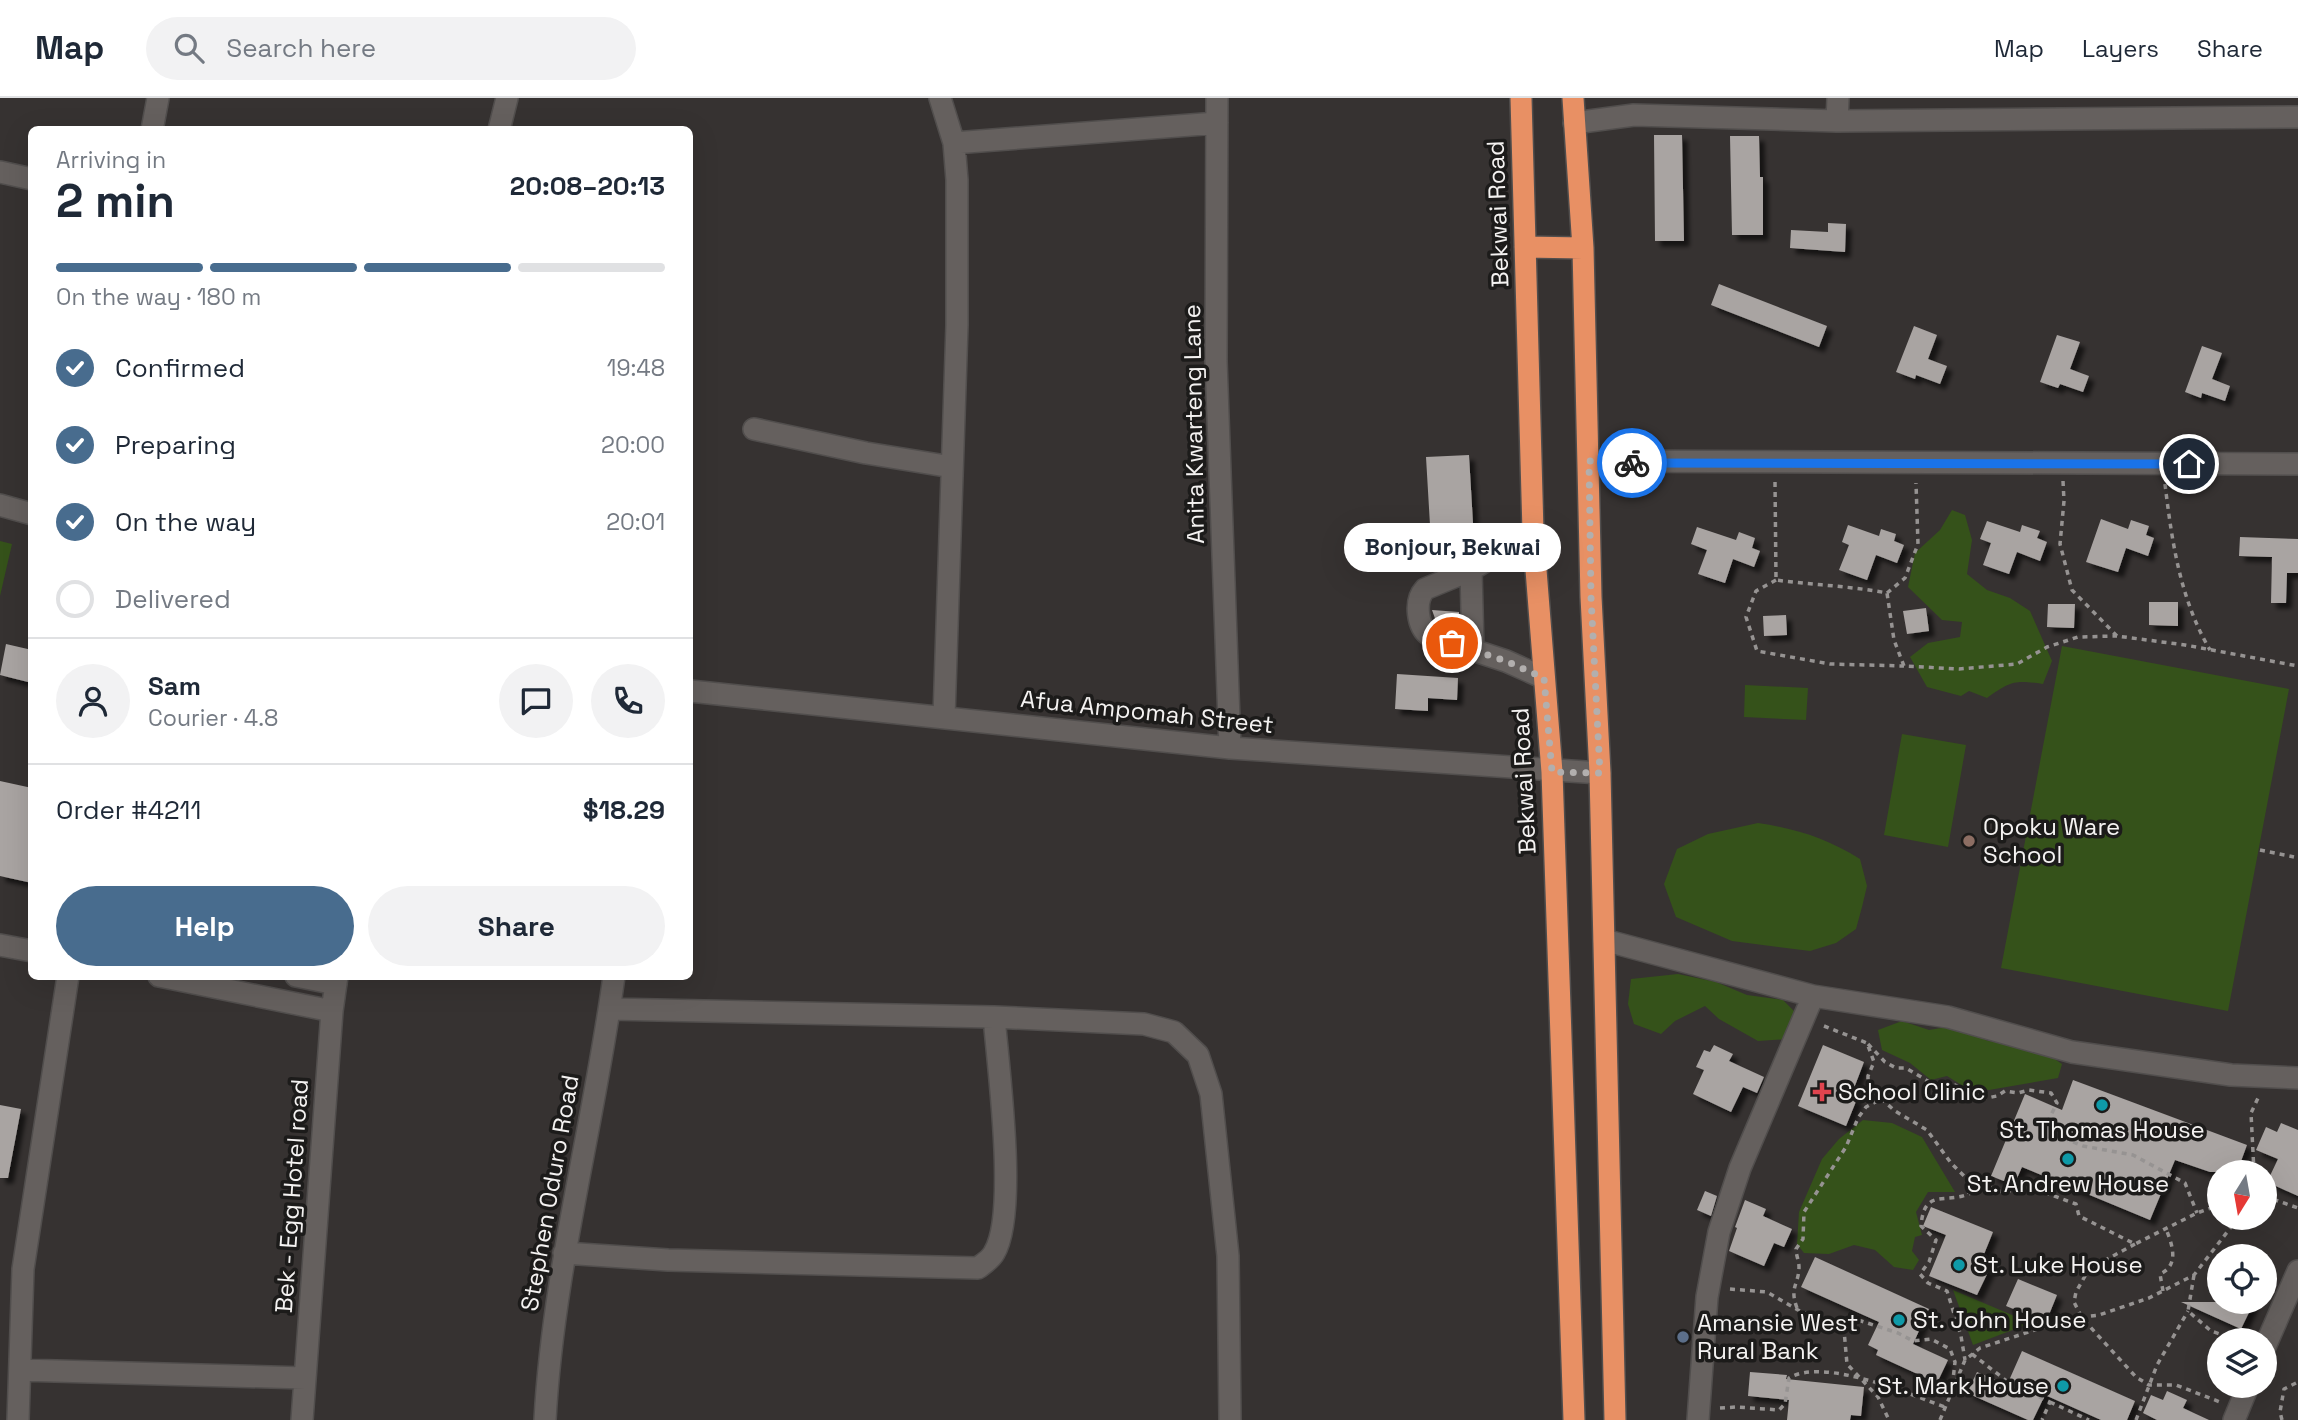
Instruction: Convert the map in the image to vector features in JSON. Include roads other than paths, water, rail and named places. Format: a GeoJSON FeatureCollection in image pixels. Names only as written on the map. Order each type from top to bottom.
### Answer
{"type":"FeatureCollection","features":[{"type":"Feature","properties":{"kind":"highway","name":"Bekwai Road"},"geometry":{"type":"LineString","coordinates":[[1521,98],[1533,532],[1552,772],[1574,1420]]}},
{"type":"Feature","properties":{"kind":"highway"},"geometry":{"type":"LineString","coordinates":[[1573,98],[1583,248],[1591,597],[1600,773],[1615,1420]]}},
{"type":"Feature","properties":{"kind":"highway"},"geometry":{"type":"LineString","coordinates":[[1525,247],[1583,248]]}},
{"type":"Feature","properties":{"kind":"street"},"geometry":{"type":"LineString","coordinates":[[153,126],[158,98]]}},
{"type":"Feature","properties":{"kind":"street"},"geometry":{"type":"LineString","coordinates":[[500,126],[508,98]]}},
{"type":"Feature","properties":{"kind":"street"},"geometry":{"type":"LineString","coordinates":[[940,98],[954,143],[957,180],[957,325],[944,717]]}},
{"type":"Feature","properties":{"kind":"street","name":"Anita Kwarteng Lane"},"geometry":{"type":"LineString","coordinates":[[1217,98],[1216,361],[1230,748]]}},
{"type":"Feature","properties":{"kind":"street"},"geometry":{"type":"LineString","coordinates":[[1838,98],[1838,121]]}},
{"type":"Feature","properties":{"kind":"street"},"geometry":{"type":"LineString","coordinates":[[1574,123],[1633,107],[1838,121],[2298,117]]}},
{"type":"Feature","properties":{"kind":"street"},"geometry":{"type":"LineString","coordinates":[[954,143],[1217,123]]}},
{"type":"Feature","properties":{"kind":"street"},"geometry":{"type":"LineString","coordinates":[[0,172],[28,178]]}},
{"type":"Feature","properties":{"kind":"street"},"geometry":{"type":"LineString","coordinates":[[754,429],[866,453],[953,467]]}},
{"type":"Feature","properties":{"kind":"street"},"geometry":{"type":"LineString","coordinates":[[1589,461],[2298,464]]}},
{"type":"Feature","properties":{"kind":"street"},"geometry":{"type":"LineString","coordinates":[[0,505],[28,513]]}},
{"type":"Feature","properties":{"kind":"street"},"geometry":{"type":"LineString","coordinates":[[1533,532],[1471,570],[1425,589],[1419,604],[1420,623],[1426,633],[1544,678]]}},
{"type":"Feature","properties":{"kind":"street"},"geometry":{"type":"LineString","coordinates":[[1471,570],[1473,650]]}},
{"type":"Feature","properties":{"kind":"street","name":"Afua Ampomah Street"},"geometry":{"type":"LineString","coordinates":[[693,691],[1230,748],[1552,772],[1600,773]]}},
{"type":"Feature","properties":{"kind":"street"},"geometry":{"type":"LineString","coordinates":[[1604,940],[1813,996],[1948,1017],[2072,1052],[2231,1075],[2298,1078]]}},
{"type":"Feature","properties":{"kind":"street"},"geometry":{"type":"LineString","coordinates":[[0,945],[28,950]]}},
{"type":"Feature","properties":{"kind":"street"},"geometry":{"type":"LineString","coordinates":[[18,1420],[25,1250],[67,980]]}},
{"type":"Feature","properties":{"kind":"street"},"geometry":{"type":"LineString","coordinates":[[179,980],[332,1011]]}},
{"type":"Feature","properties":{"kind":"street","name":"Bek - Egg Hotel road"},"geometry":{"type":"LineString","coordinates":[[302,1420],[336,980]]}},
{"type":"Feature","properties":{"kind":"street","name":"Stephen Oduro Road"},"geometry":{"type":"LineString","coordinates":[[545,1420],[549,1360],[564,1253],[614,980]]}},
{"type":"Feature","properties":{"kind":"street"},"geometry":{"type":"LineString","coordinates":[[1705,1417],[1709,1285],[1719,1232],[1740,1168],[1813,996]]}},
{"type":"Feature","properties":{"kind":"street"},"geometry":{"type":"LineString","coordinates":[[610,1009],[994,1017],[1144,1024],[1174,1032],[1198,1055],[1211,1094],[1227,1244],[1230,1420]]}},
{"type":"Feature","properties":{"kind":"street"},"geometry":{"type":"LineString","coordinates":[[564,1253],[668,1261],[978,1268],[994,1254],[1002,1232],[1004,1141],[994,1017]]}},
{"type":"Feature","properties":{"kind":"street"},"geometry":{"type":"LineString","coordinates":[[2273,1328],[2298,1271]]}},
{"type":"Feature","properties":{"kind":"street"},"geometry":{"type":"LineString","coordinates":[[20,1370],[305,1378]]}},
{"type":"Feature","properties":{"kind":"street"},"geometry":{"type":"LineString","coordinates":[[2236,1415],[2243,1398]]}},
{"type":"Feature","properties":{"kind":"place","name":"Bonjour, Bekwai"},"geometry":{"type":"Point","coordinates":[1452,643]}},
{"type":"Feature","properties":{"kind":"place","name":"Opoku Ware School"},"geometry":{"type":"Point","coordinates":[1969,841]}},
{"type":"Feature","properties":{"kind":"place","name":"School Clinic"},"geometry":{"type":"Point","coordinates":[1822,1092]}},
{"type":"Feature","properties":{"kind":"place","name":"St. Thomas House"},"geometry":{"type":"Point","coordinates":[2102,1105]}},
{"type":"Feature","properties":{"kind":"place","name":"St. Andrew House"},"geometry":{"type":"Point","coordinates":[2068,1159]}},
{"type":"Feature","properties":{"kind":"place","name":"St. Luke House"},"geometry":{"type":"Point","coordinates":[1959,1265]}},
{"type":"Feature","properties":{"kind":"place","name":"St. John House"},"geometry":{"type":"Point","coordinates":[1899,1320]}},
{"type":"Feature","properties":{"kind":"place","name":"Amansie West Rural Bank"},"geometry":{"type":"Point","coordinates":[1683,1337]}},
{"type":"Feature","properties":{"kind":"place","name":"St. Mark House"},"geometry":{"type":"Point","coordinates":[2063,1386]}}]}
